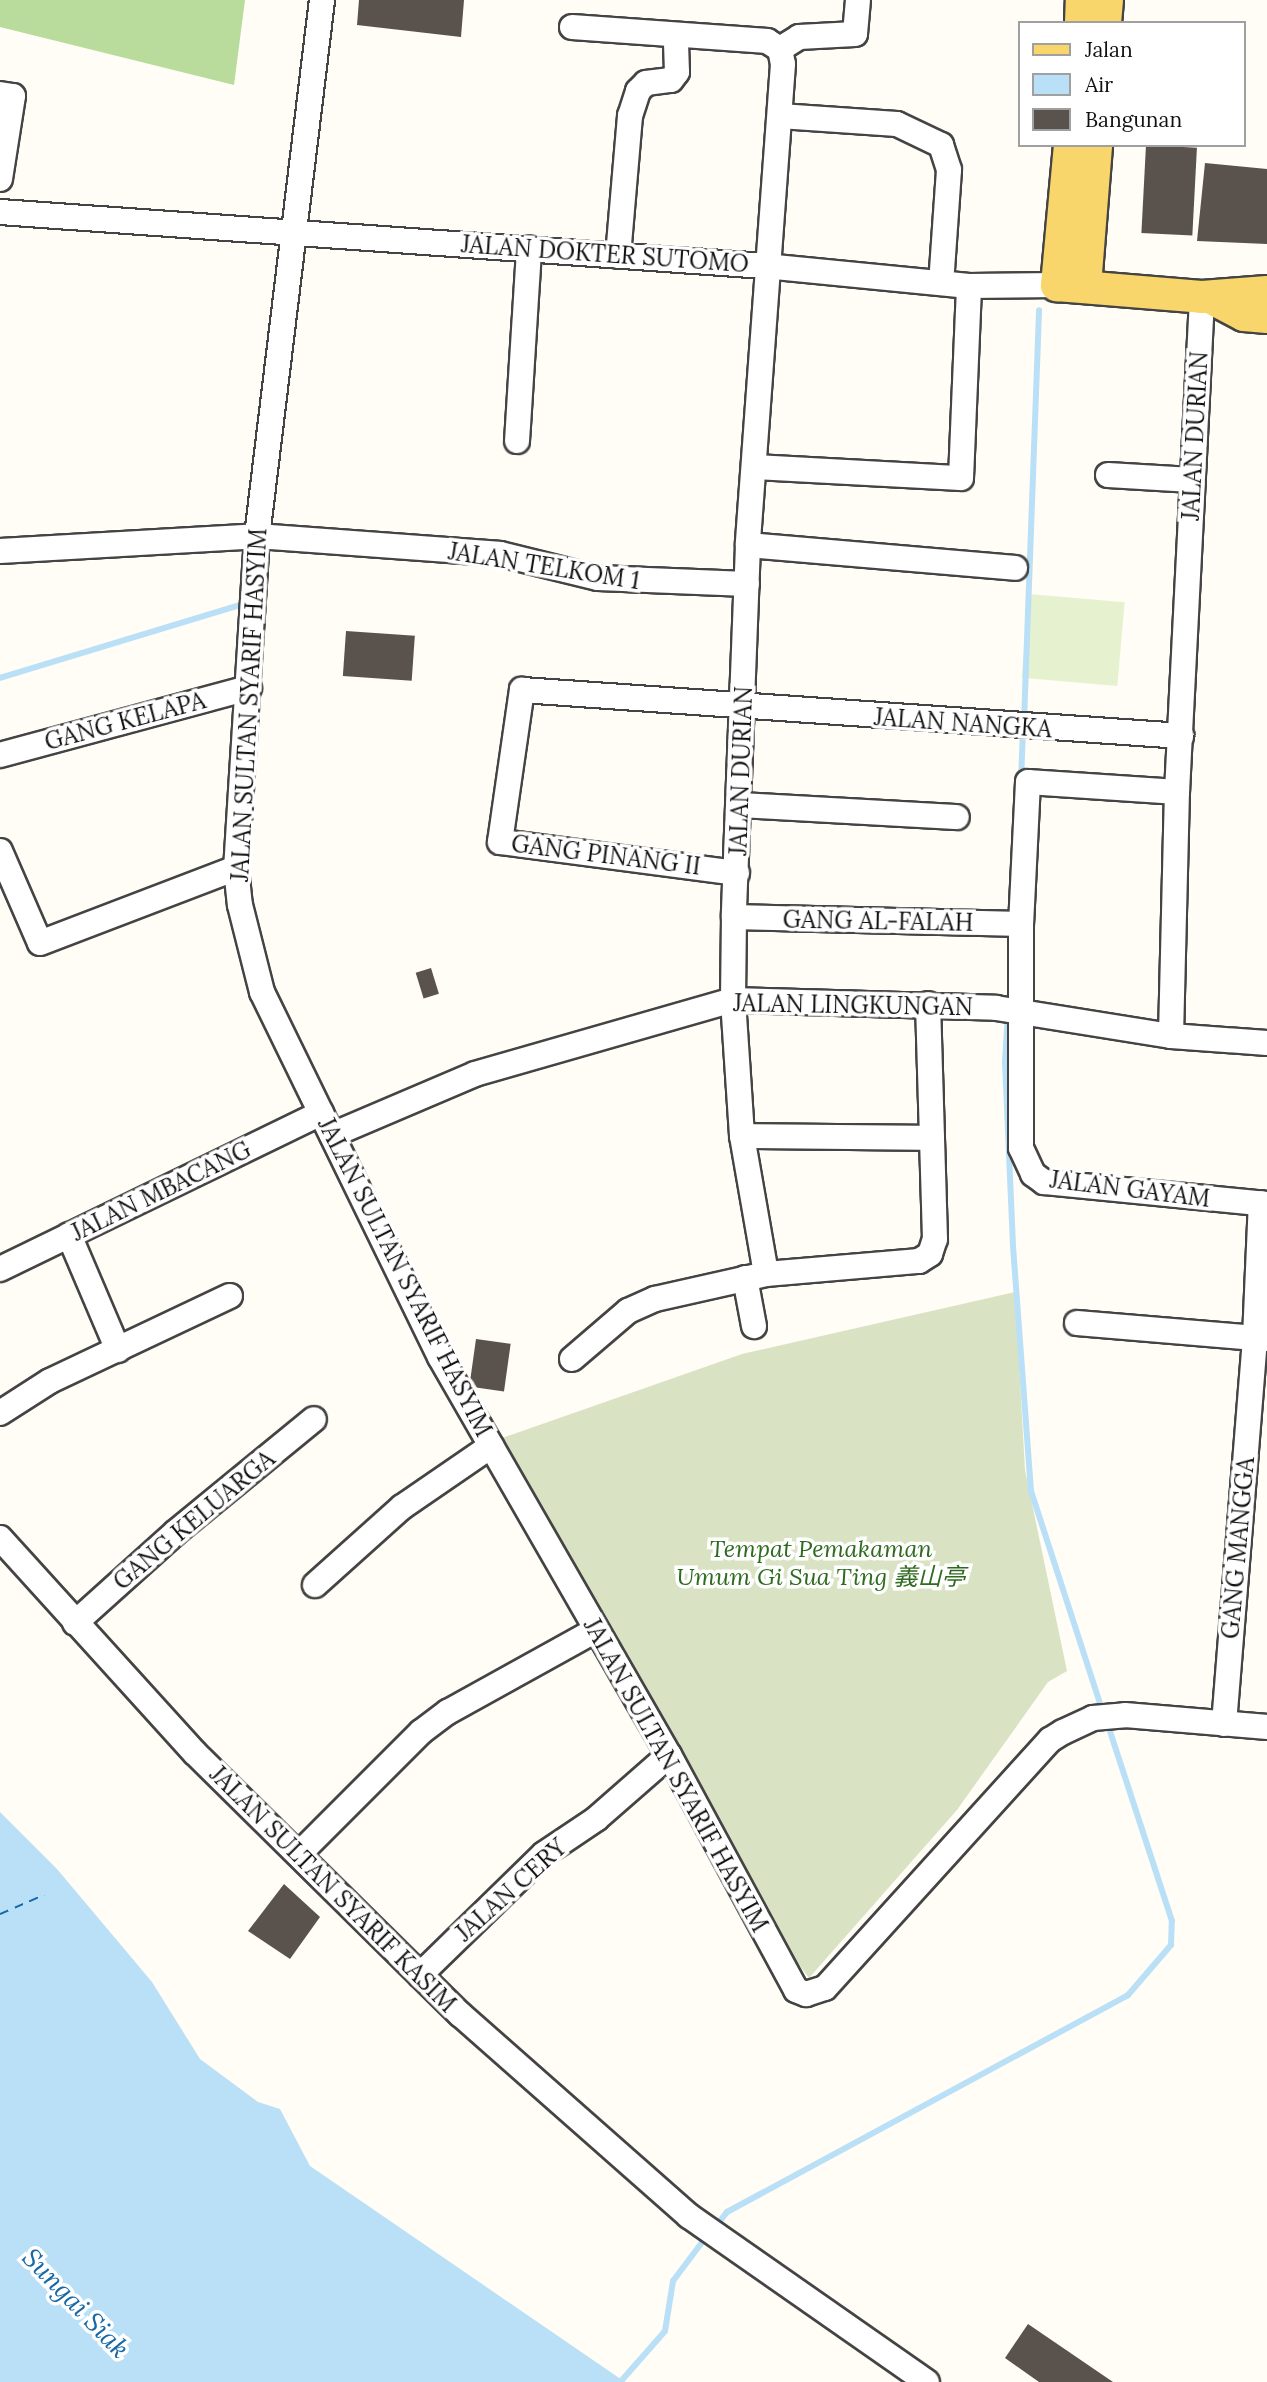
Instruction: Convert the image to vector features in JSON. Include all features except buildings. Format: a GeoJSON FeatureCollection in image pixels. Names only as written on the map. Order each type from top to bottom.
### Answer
{"type":"FeatureCollection","features":[{"type":"Feature","properties":{"kind":"main road"},"geometry":{"type":"LineString","coordinates":[[1081,21],[1082,0]]}},
{"type":"Feature","properties":{"kind":"main road"},"geometry":{"type":"LineString","coordinates":[[1105,21],[1107,0]]}},
{"type":"Feature","properties":{"kind":"main road"},"geometry":{"type":"LineString","coordinates":[[1070,147],[1071,285]]}},
{"type":"Feature","properties":{"kind":"main road"},"geometry":{"type":"LineString","coordinates":[[1071,285],[1096,147]]}},
{"type":"Feature","properties":{"kind":"main road","name":"JALAN DOKTER SUTOMO"},"geometry":{"type":"LineString","coordinates":[[1071,285],[1206,297],[1267,292]]}},
{"type":"Feature","properties":{"kind":"main road","name":"JALAN DOKTER SUTOMO"},"geometry":{"type":"LineString","coordinates":[[1206,297],[1244,315],[1267,317]]}},
{"type":"Feature","properties":{"kind":"street","name":"JALAN SULTAN SYARIF HASYIM"},"geometry":{"type":"LineString","coordinates":[[322,0],[296,232],[257,536],[236,869],[240,905],[262,992],[440,1357],[669,1755],[789,1983],[806,1994],[825,1988],[1050,1740],[1093,1718],[1125,1715],[1267,1727]]}},
{"type":"Feature","properties":{"kind":"street"},"geometry":{"type":"LineString","coordinates":[[572,27],[767,41],[780,49],[799,37],[855,34],[858,0]]}},
{"type":"Feature","properties":{"kind":"street"},"geometry":{"type":"LineString","coordinates":[[618,256],[630,116],[638,91],[646,83],[671,80],[677,72],[676,35]]}},
{"type":"Feature","properties":{"kind":"street","name":"JALAN DURIAN"},"geometry":{"type":"LineString","coordinates":[[754,1326],[756,1276],[742,1136],[733,1000],[734,917],[748,545],[755,467],[765,266],[780,116],[780,49]]}},
{"type":"Feature","properties":{"kind":"street"},"geometry":{"type":"LineString","coordinates":[[0,94],[13,96],[0,179]]}},
{"type":"Feature","properties":{"kind":"street"},"geometry":{"type":"LineString","coordinates":[[780,116],[897,124],[941,145],[949,170],[941,283]]}},
{"type":"Feature","properties":{"kind":"street","name":"JALAN DOKTER SUTOMO"},"geometry":{"type":"LineString","coordinates":[[0,212],[765,266],[969,286],[1071,285]]}},
{"type":"Feature","properties":{"kind":"street"},"geometry":{"type":"LineString","coordinates":[[517,441],[528,248]]}},
{"type":"Feature","properties":{"kind":"street"},"geometry":{"type":"LineString","coordinates":[[755,467],[961,478],[969,286]]}},
{"type":"Feature","properties":{"kind":"street","name":"JALAN DURIAN"},"geometry":{"type":"LineString","coordinates":[[1171,1036],[1177,792],[1192,480],[1206,297]]}},
{"type":"Feature","properties":{"kind":"street"},"geometry":{"type":"LineString","coordinates":[[1108,475],[1192,480]]}},
{"type":"Feature","properties":{"kind":"street","name":"JALAN TELKOM 1"},"geometry":{"type":"LineString","coordinates":[[0,551],[257,536],[499,554],[609,579],[747,584]]}},
{"type":"Feature","properties":{"kind":"street"},"geometry":{"type":"LineString","coordinates":[[748,545],[1015,568]]}},
{"type":"Feature","properties":{"kind":"street","name":"GANG KELAPA"},"geometry":{"type":"LineString","coordinates":[[0,755],[249,688]]}},
{"type":"Feature","properties":{"kind":"street","name":"GANG PINANG II"},"geometry":{"type":"LineString","coordinates":[[686,701],[522,690],[500,842],[737,873]]}},
{"type":"Feature","properties":{"kind":"street","name":"JALAN NANGKA"},"geometry":{"type":"LineString","coordinates":[[686,701],[1181,737]]}},
{"type":"Feature","properties":{"kind":"street","name":"JALAN GAYAM"},"geometry":{"type":"LineString","coordinates":[[1177,792],[1028,782],[1021,924],[1021,1148],[1033,1174],[1044,1182],[1264,1203]]}},
{"type":"Feature","properties":{"kind":"street"},"geometry":{"type":"LineString","coordinates":[[739,805],[957,817]]}},
{"type":"Feature","properties":{"kind":"street"},"geometry":{"type":"LineString","coordinates":[[0,851],[40,943],[236,869]]}},
{"type":"Feature","properties":{"kind":"street","name":"GANG AL-FALAH"},"geometry":{"type":"LineString","coordinates":[[734,917],[1021,924]]}},
{"type":"Feature","properties":{"kind":"street","name":"JALAN LINGKUNGAN"},"geometry":{"type":"LineString","coordinates":[[327,1124],[475,1074],[733,1000],[996,1008],[1171,1036],[1267,1043]]}},
{"type":"Feature","properties":{"kind":"street"},"geometry":{"type":"LineString","coordinates":[[572,1359],[628,1311],[676,1294],[756,1276],[925,1258],[935,1239],[928,1004]]}},
{"type":"Feature","properties":{"kind":"street","name":"JALAN MBACANG"},"geometry":{"type":"LineString","coordinates":[[0,1269],[69,1235],[327,1124]]}},
{"type":"Feature","properties":{"kind":"street"},"geometry":{"type":"LineString","coordinates":[[742,1136],[932,1138]]}},
{"type":"Feature","properties":{"kind":"street","name":"GANG MANGGA"},"geometry":{"type":"LineString","coordinates":[[1224,1724],[1261,1338],[1264,1203]]}},
{"type":"Feature","properties":{"kind":"street"},"geometry":{"type":"LineString","coordinates":[[69,1235],[118,1350]]}},
{"type":"Feature","properties":{"kind":"street"},"geometry":{"type":"LineString","coordinates":[[0,1413],[50,1381],[230,1296]]}},
{"type":"Feature","properties":{"kind":"street"},"geometry":{"type":"LineString","coordinates":[[1077,1323],[1261,1338]]}},
{"type":"Feature","properties":{"kind":"street","name":"GANG KELUARGA"},"geometry":{"type":"LineString","coordinates":[[75,1623],[314,1419]]}},
{"type":"Feature","properties":{"kind":"street"},"geometry":{"type":"LineString","coordinates":[[314,1586],[402,1507],[491,1446]]}},
{"type":"Feature","properties":{"kind":"street","name":"JALAN SULTAN SYARIF KASIM"},"geometry":{"type":"LineString","coordinates":[[0,1538],[195,1753],[301,1852],[420,1975],[689,2216],[731,2249],[927,2382]]}},
{"type":"Feature","properties":{"kind":"street"},"geometry":{"type":"LineString","coordinates":[[301,1852],[421,1732],[448,1712],[596,1630]]}},
{"type":"Feature","properties":{"kind":"street","name":"JALAN CERY"},"geometry":{"type":"LineString","coordinates":[[420,1975],[544,1854],[596,1819],[669,1755]]}},
{"type":"Feature","properties":{"kind":"green space"},"geometry":{"type":"Polygon","coordinates":[[[0,0],[245,0],[234,85],[0,27],[0,0]]]}},
{"type":"Feature","properties":{"kind":"green space"},"geometry":{"type":"Polygon","coordinates":[[[1029,594],[1125,602],[1117,686],[1022,678],[1029,594]]]}},
{"type":"Feature","properties":{"kind":"green space","name":"Tempat Pemakaman Umum Gi Sua Ting 義山亭"},"geometry":{"type":"Polygon","coordinates":[[[1015,1292],[1025,1470],[1067,1671],[1048,1682],[957,1810],[809,1978],[790,1953],[502,1438],[742,1354],[1015,1292]]]}},
{"type":"Feature","properties":{"kind":"water","name":"Sungai Siak"},"geometry":{"type":"Polygon","coordinates":[[[0,1812],[57,1869],[152,1982],[200,2059],[258,2102],[280,2109],[310,2166],[625,2382],[0,2382],[0,1812]]]}},
{"type":"Feature","properties":{"kind":"waterway"},"geometry":{"type":"LineString","coordinates":[[1024,721],[1039,310]]}},
{"type":"Feature","properties":{"kind":"waterway"},"geometry":{"type":"LineString","coordinates":[[0,678],[241,605]]}},
{"type":"Feature","properties":{"kind":"waterway"},"geometry":{"type":"LineString","coordinates":[[1021,780],[1023,731]]}},
{"type":"Feature","properties":{"kind":"waterway"},"geometry":{"type":"LineString","coordinates":[[1008,1014],[1005,1062],[1013,1246],[1031,1491],[1103,1712]]}},
{"type":"Feature","properties":{"kind":"waterway"},"geometry":{"type":"LineString","coordinates":[[716,2226],[727,2212],[1128,1995],[1171,1945],[1172,1921],[1107,1722]]}},
{"type":"Feature","properties":{"kind":"waterway"},"geometry":{"type":"LineString","coordinates":[[622,2380],[665,2331],[673,2281],[706,2237]]}},
{"type":"Feature","properties":{"kind":"ferry route"},"geometry":{"type":"LineString","coordinates":[[0,1914],[44,1895]]}}]}
